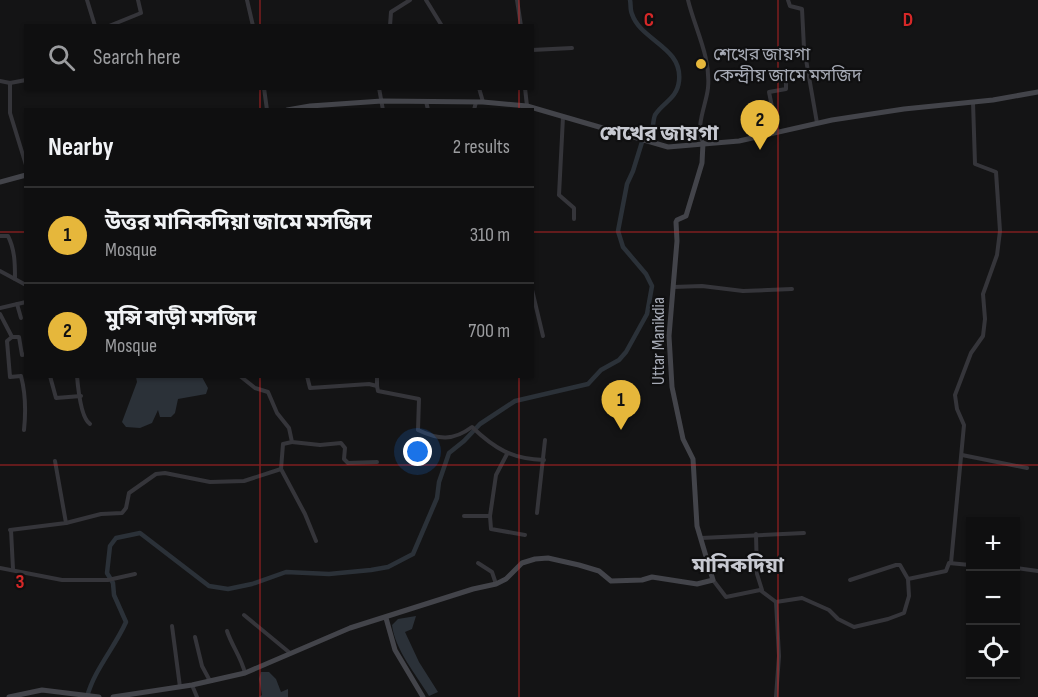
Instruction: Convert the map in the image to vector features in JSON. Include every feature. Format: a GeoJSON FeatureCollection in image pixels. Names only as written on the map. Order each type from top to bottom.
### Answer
{"type":"FeatureCollection","features":[{"type":"Feature","properties":{"kind":"main road"},"geometry":{"type":"LineString","coordinates":[[534,108],[668,147],[739,141],[817,123],[1038,92]]}},
{"type":"Feature","properties":{"kind":"main road"},"geometry":{"type":"LineString","coordinates":[[298,108],[425,100],[483,102],[533,108]]}},
{"type":"Feature","properties":{"kind":"main road"},"geometry":{"type":"LineString","coordinates":[[673,287],[677,241],[676,222],[686,216],[702,163],[703,143]]}},
{"type":"Feature","properties":{"kind":"main road"},"geometry":{"type":"LineString","coordinates":[[0,182],[24,176]]}},
{"type":"Feature","properties":{"kind":"main road","name":"Uttar Manikdia"},"geometry":{"type":"LineString","coordinates":[[673,287],[669,336],[672,387],[683,439],[693,459],[697,526],[713,580]]}},
{"type":"Feature","properties":{"kind":"main road"},"geometry":{"type":"LineString","coordinates":[[113,697],[145,695],[245,673],[350,628],[473,589],[496,584],[506,579],[522,563],[535,559],[548,558],[579,565],[599,571],[611,581],[642,580],[652,577],[697,584],[713,580]]}},
{"type":"Feature","properties":{"kind":"main road"},"geometry":{"type":"LineString","coordinates":[[386,618],[395,650],[423,697]]}},
{"type":"Feature","properties":{"kind":"main road"},"geometry":{"type":"LineString","coordinates":[[9,697],[42,690],[99,697]]}},
{"type":"Feature","properties":{"kind":"street"},"geometry":{"type":"LineString","coordinates":[[87,0],[94,24]]}},
{"type":"Feature","properties":{"kind":"street"},"geometry":{"type":"LineString","coordinates":[[114,24],[141,13],[138,0]]}},
{"type":"Feature","properties":{"kind":"street"},"geometry":{"type":"LineString","coordinates":[[247,0],[253,24]]}},
{"type":"Feature","properties":{"kind":"street"},"geometry":{"type":"LineString","coordinates":[[390,24],[391,12],[410,0]]}},
{"type":"Feature","properties":{"kind":"street"},"geometry":{"type":"LineString","coordinates":[[426,0],[441,24]]}},
{"type":"Feature","properties":{"kind":"street"},"geometry":{"type":"LineString","coordinates":[[517,0],[521,24]]}},
{"type":"Feature","properties":{"kind":"street"},"geometry":{"type":"LineString","coordinates":[[688,0],[706,56],[708,72],[708,89],[699,135],[703,143]]}},
{"type":"Feature","properties":{"kind":"street"},"geometry":{"type":"LineString","coordinates":[[788,0],[790,6],[802,9],[808,71],[817,123]]}},
{"type":"Feature","properties":{"kind":"street"},"geometry":{"type":"LineString","coordinates":[[534,50],[572,48]]}},
{"type":"Feature","properties":{"kind":"street"},"geometry":{"type":"LineString","coordinates":[[777,132],[769,92],[786,89],[786,73],[808,71]]}},
{"type":"Feature","properties":{"kind":"street"},"geometry":{"type":"LineString","coordinates":[[0,81],[10,83],[24,80]]}},
{"type":"Feature","properties":{"kind":"street"},"geometry":{"type":"LineString","coordinates":[[10,83],[10,113],[24,158]]}},
{"type":"Feature","properties":{"kind":"street"},"geometry":{"type":"LineString","coordinates":[[264,90],[267,108]]}},
{"type":"Feature","properties":{"kind":"street"},"geometry":{"type":"LineString","coordinates":[[379,90],[383,108]]}},
{"type":"Feature","properties":{"kind":"street"},"geometry":{"type":"LineString","coordinates":[[480,90],[483,102]]}},
{"type":"Feature","properties":{"kind":"street"},"geometry":{"type":"LineString","coordinates":[[525,90],[526,106]]}},
{"type":"Feature","properties":{"kind":"street"},"geometry":{"type":"LineString","coordinates":[[425,100],[427,108]]}},
{"type":"Feature","properties":{"kind":"street"},"geometry":{"type":"LineString","coordinates":[[474,108],[476,102]]}},
{"type":"Feature","properties":{"kind":"street"},"geometry":{"type":"LineString","coordinates":[[951,563],[964,425],[957,409],[955,395],[971,353],[983,336],[986,319],[983,294],[997,255],[1000,231],[996,172],[975,164],[974,102]]}},
{"type":"Feature","properties":{"kind":"street"},"geometry":{"type":"LineString","coordinates":[[563,117],[559,195],[574,208],[574,219]]}},
{"type":"Feature","properties":{"kind":"street"},"geometry":{"type":"LineString","coordinates":[[0,236],[8,236],[11,241],[15,260],[15,279]]}},
{"type":"Feature","properties":{"kind":"street"},"geometry":{"type":"LineString","coordinates":[[0,271],[24,284]]}},
{"type":"Feature","properties":{"kind":"street","name":"Uttar Manikdia"},"geometry":{"type":"LineString","coordinates":[[673,287],[702,286],[743,291],[792,289]]}},
{"type":"Feature","properties":{"kind":"street"},"geometry":{"type":"LineString","coordinates":[[534,298],[543,336]]}},
{"type":"Feature","properties":{"kind":"street"},"geometry":{"type":"LineString","coordinates":[[0,308],[24,302]]}},
{"type":"Feature","properties":{"kind":"street"},"geometry":{"type":"LineString","coordinates":[[17,304],[21,318]]}},
{"type":"Feature","properties":{"kind":"street"},"geometry":{"type":"LineString","coordinates":[[0,314],[12,337]]}},
{"type":"Feature","properties":{"kind":"street"},"geometry":{"type":"LineString","coordinates":[[24,354],[22,355],[19,337],[12,337],[7,341],[10,377],[21,376],[25,389],[24,430]]}},
{"type":"Feature","properties":{"kind":"street"},"geometry":{"type":"LineString","coordinates":[[51,378],[56,398],[81,396]]}},
{"type":"Feature","properties":{"kind":"street"},"geometry":{"type":"LineString","coordinates":[[77,378],[86,421],[90,424]]}},
{"type":"Feature","properties":{"kind":"street"},"geometry":{"type":"LineString","coordinates":[[242,378],[255,388],[268,392],[277,413],[289,428],[292,442]]}},
{"type":"Feature","properties":{"kind":"street"},"geometry":{"type":"LineString","coordinates":[[308,378],[310,387],[369,384],[377,386]]}},
{"type":"Feature","properties":{"kind":"street"},"geometry":{"type":"LineString","coordinates":[[377,378],[378,391],[419,399],[418,430],[426,434],[445,439],[457,436],[472,427],[493,446],[507,454],[544,460]]}},
{"type":"Feature","properties":{"kind":"street"},"geometry":{"type":"LineString","coordinates":[[537,513],[545,440]]}},
{"type":"Feature","properties":{"kind":"street"},"geometry":{"type":"LineString","coordinates":[[316,541],[305,514],[281,470],[283,446],[292,442],[320,445],[341,443],[345,448],[344,459],[348,463],[376,462]]}},
{"type":"Feature","properties":{"kind":"street"},"geometry":{"type":"LineString","coordinates":[[507,454],[495,475],[490,516],[491,529],[525,535]]}},
{"type":"Feature","properties":{"kind":"street"},"geometry":{"type":"LineString","coordinates":[[962,455],[1027,468]]}},
{"type":"Feature","properties":{"kind":"street"},"geometry":{"type":"LineString","coordinates":[[55,461],[66,523]]}},
{"type":"Feature","properties":{"kind":"street"},"geometry":{"type":"LineString","coordinates":[[13,569],[11,530],[66,523],[102,514],[122,513],[126,508],[129,493],[156,474],[165,473],[210,482],[244,481],[281,470]]}},
{"type":"Feature","properties":{"kind":"street"},"geometry":{"type":"LineString","coordinates":[[464,516],[490,516]]}},
{"type":"Feature","properties":{"kind":"street"},"geometry":{"type":"LineString","coordinates":[[701,538],[804,533]]}},
{"type":"Feature","properties":{"kind":"street"},"geometry":{"type":"LineString","coordinates":[[756,534],[758,574],[762,591]]}},
{"type":"Feature","properties":{"kind":"street"},"geometry":{"type":"LineString","coordinates":[[908,579],[946,571],[949,562],[966,565]]}},
{"type":"Feature","properties":{"kind":"street"},"geometry":{"type":"LineString","coordinates":[[478,563],[492,572],[496,584]]}},
{"type":"Feature","properties":{"kind":"street"},"geometry":{"type":"LineString","coordinates":[[713,580],[727,597],[762,591],[776,602],[802,598],[829,610],[838,619],[852,626],[861,626],[904,613],[909,596],[908,579],[900,565],[850,580]]}},
{"type":"Feature","properties":{"kind":"street"},"geometry":{"type":"LineString","coordinates":[[0,574],[1,568],[62,580],[108,580],[135,574]]}},
{"type":"Feature","properties":{"kind":"street"},"geometry":{"type":"LineString","coordinates":[[1020,569],[1038,571]]}},
{"type":"Feature","properties":{"kind":"street"},"geometry":{"type":"LineString","coordinates":[[776,602],[779,656],[776,697]]}},
{"type":"Feature","properties":{"kind":"street"},"geometry":{"type":"LineString","coordinates":[[244,615],[291,654]]}},
{"type":"Feature","properties":{"kind":"street"},"geometry":{"type":"LineString","coordinates":[[172,626],[180,687]]}},
{"type":"Feature","properties":{"kind":"street"},"geometry":{"type":"LineString","coordinates":[[226,631],[231,646],[241,659],[245,673]]}},
{"type":"Feature","properties":{"kind":"street"},"geometry":{"type":"LineString","coordinates":[[195,637],[202,666],[210,681]]}},
{"type":"Feature","properties":{"kind":"street"},"geometry":{"type":"LineString","coordinates":[[192,685],[196,697]]}},
{"type":"Feature","properties":{"kind":"shaded area"},"geometry":{"type":"Polygon","coordinates":[[[136,378],[203,378],[208,388],[206,394],[178,399],[175,413],[171,417],[160,417],[158,410],[152,423],[140,428],[126,427],[122,422],[137,382],[136,378]]]}},
{"type":"Feature","properties":{"kind":"shaded area"},"geometry":{"type":"Polygon","coordinates":[[[416,616],[412,629],[405,632],[419,662],[438,692],[429,696],[397,644],[392,625],[398,619],[416,616]]]}},
{"type":"Feature","properties":{"kind":"shaded area"},"geometry":{"type":"Polygon","coordinates":[[[261,672],[269,672],[276,679],[281,692],[288,689],[288,697],[259,697],[262,695],[259,679],[261,672]]]}},
{"type":"Feature","properties":{"kind":"waterway"},"geometry":{"type":"LineString","coordinates":[[87,697],[94,677],[126,622],[114,595],[113,583],[107,573],[110,546],[116,538],[140,533],[209,586],[228,589],[252,584],[286,572],[329,574],[388,567],[413,554],[437,498],[439,482],[449,453],[480,424],[515,401],[588,384],[601,370],[619,360],[626,352],[647,314],[652,286],[646,274],[623,247],[618,231],[627,184],[642,142],[652,134],[655,115],[676,92],[679,81],[675,60],[637,23],[631,12],[630,0]]}},
{"type":"Feature","properties":{"kind":"place","name":"শেখের জায়গা কেন্দ্রীয় জামে মসজিদ"},"geometry":{"type":"Point","coordinates":[701,64]}},
{"type":"Feature","properties":{"kind":"place","name":"মুন্সি বাড়ী মসজিদ"},"geometry":{"type":"Point","coordinates":[760,150]}},
{"type":"Feature","properties":{"kind":"place","name":"উত্তর মানিকদিয়া জামে মসজিদ"},"geometry":{"type":"Point","coordinates":[621,430]}},
{"type":"Feature","properties":{"kind":"district","name":"শেখের জায়গা"},"geometry":{"type":"Point","coordinates":[659,133]}},
{"type":"Feature","properties":{"kind":"district","name":"মানিকদিয়া"},"geometry":{"type":"Point","coordinates":[738,565]}}]}
